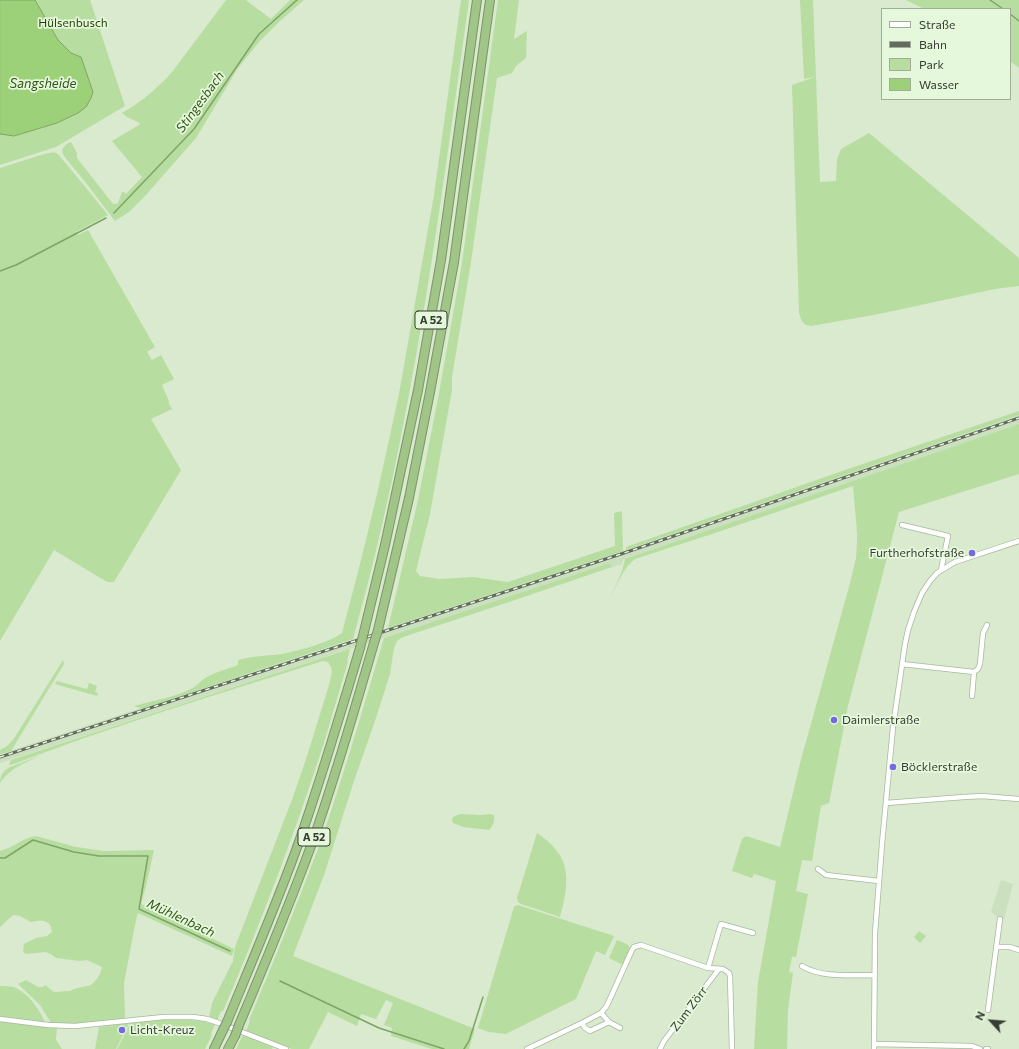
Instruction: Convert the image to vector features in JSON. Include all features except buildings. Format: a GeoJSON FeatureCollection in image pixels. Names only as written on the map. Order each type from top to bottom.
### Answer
{"type":"FeatureCollection","features":[{"type":"Feature","properties":{"kind":"highway","name":"A 52"},"geometry":{"type":"LineString","coordinates":[[214,1049],[227,1022],[263,935],[300,840],[323,771],[360,648],[386,545],[420,382],[441,260],[477,0]]}},
{"type":"Feature","properties":{"kind":"highway","name":"A 52"},"geometry":{"type":"LineString","coordinates":[[228,1049],[235,1036],[268,956],[311,845],[341,754],[378,630],[409,498],[454,262],[490,0]]}},
{"type":"Feature","properties":{"kind":"street"},"geometry":{"type":"LineString","coordinates":[[902,525],[948,536],[942,570]]}},
{"type":"Feature","properties":{"kind":"street"},"geometry":{"type":"LineString","coordinates":[[980,1049],[972,1046],[874,1047],[875,933],[893,727],[908,630],[916,607],[922,593],[937,573],[955,562],[1019,541]]}},
{"type":"Feature","properties":{"kind":"street"},"geometry":{"type":"LineString","coordinates":[[972,696],[974,672],[978,669],[980,664],[983,633],[987,625]]}},
{"type":"Feature","properties":{"kind":"street"},"geometry":{"type":"LineString","coordinates":[[902,664],[974,672]]}},
{"type":"Feature","properties":{"kind":"street"},"geometry":{"type":"LineString","coordinates":[[886,803],[982,796],[1019,799]]}},
{"type":"Feature","properties":{"kind":"street"},"geometry":{"type":"LineString","coordinates":[[818,869],[826,875],[879,881]]}},
{"type":"Feature","properties":{"kind":"street"},"geometry":{"type":"LineString","coordinates":[[988,1010],[1000,919]]}},
{"type":"Feature","properties":{"kind":"street"},"geometry":{"type":"LineString","coordinates":[[708,968],[721,924],[753,933]]}},
{"type":"Feature","properties":{"kind":"street"},"geometry":{"type":"LineString","coordinates":[[527,1049],[602,1013],[632,950],[634,947],[641,945],[708,968],[723,969],[727,972],[730,976],[732,1049]]}},
{"type":"Feature","properties":{"kind":"street"},"geometry":{"type":"LineString","coordinates":[[996,947],[1010,947],[1019,950]]}},
{"type":"Feature","properties":{"kind":"street"},"geometry":{"type":"LineString","coordinates":[[802,966],[809,971],[833,975],[874,975]]}},
{"type":"Feature","properties":{"kind":"street","name":"Zum Zörr"},"geometry":{"type":"LineString","coordinates":[[660,1049],[664,1041],[719,969]]}},
{"type":"Feature","properties":{"kind":"street"},"geometry":{"type":"LineString","coordinates":[[602,1013],[609,1022],[620,1028]]}},
{"type":"Feature","properties":{"kind":"street"},"geometry":{"type":"LineString","coordinates":[[0,1019],[48,1025],[75,1026],[164,1017],[193,1017],[219,1023],[286,1049]]}},
{"type":"Feature","properties":{"kind":"street"},"geometry":{"type":"LineString","coordinates":[[582,1023],[585,1028],[590,1031],[609,1022]]}},
{"type":"Feature","properties":{"kind":"shaded area"},"geometry":{"type":"Polygon","coordinates":[[[1019,415],[1019,424],[623,560],[621,566],[619,565],[612,567],[610,563],[0,763],[0,754],[626,550],[1019,415]]]}},
{"type":"Feature","properties":{"kind":"shaded area"},"geometry":{"type":"Polygon","coordinates":[[[1001,880],[1013,884],[1004,919],[1000,919],[991,912],[1001,880]]]}},
{"type":"Feature","properties":{"kind":"green space","name":"Hülsenbusch"},"geometry":{"type":"Polygon","coordinates":[[[35,0],[90,0],[125,106],[56,147],[0,165],[0,134],[14,136],[57,123],[78,113],[71,53],[58,40],[35,0]]]}},
{"type":"Feature","properties":{"kind":"green space"},"geometry":{"type":"Polygon","coordinates":[[[226,0],[247,0],[271,19],[290,0],[304,0],[259,42],[238,68],[196,138],[145,196],[129,212],[115,221],[64,156],[62,151],[63,148],[66,144],[71,142],[77,153],[77,158],[113,204],[118,203],[122,192],[126,194],[142,177],[112,141],[140,123],[122,113],[155,89],[167,78],[226,0]]]}},
{"type":"Feature","properties":{"kind":"green space"},"geometry":{"type":"Polygon","coordinates":[[[461,0],[469,0],[447,161],[422,322],[392,482],[374,561],[353,639],[142,709],[134,706],[185,692],[212,674],[238,665],[238,660],[296,651],[321,643],[342,633],[378,490],[399,394],[434,195],[461,0]]]}},
{"type":"Feature","properties":{"kind":"green space"},"geometry":{"type":"Polygon","coordinates":[[[498,0],[519,0],[514,39],[527,31],[526,58],[516,66],[512,73],[497,78],[471,262],[452,377],[452,390],[430,514],[416,571],[420,576],[439,579],[473,577],[508,582],[615,546],[614,513],[622,511],[623,551],[388,628],[418,500],[462,263],[498,0]]]}},
{"type":"Feature","properties":{"kind":"green space"},"geometry":{"type":"Polygon","coordinates":[[[800,0],[813,0],[820,182],[836,181],[837,159],[841,149],[869,133],[1019,258],[1019,286],[995,289],[879,314],[811,326],[806,325],[803,322],[799,313],[792,85],[815,77],[804,79],[800,0]]]}},
{"type":"Feature","properties":{"kind":"green space"},"geometry":{"type":"Polygon","coordinates":[[[906,0],[1019,0],[1019,68],[1011,62],[1011,8],[922,8],[906,0]]]}},
{"type":"Feature","properties":{"kind":"green space"},"geometry":{"type":"Polygon","coordinates":[[[54,152],[58,154],[108,215],[76,232],[78,235],[88,230],[155,347],[147,352],[152,360],[161,355],[174,379],[162,385],[172,409],[151,419],[181,470],[114,582],[107,582],[54,550],[0,641],[0,168],[54,152]]]}},
{"type":"Feature","properties":{"kind":"green space"},"geometry":{"type":"Polygon","coordinates":[[[1019,411],[1019,415],[626,550],[626,547],[1019,411]]]}},
{"type":"Feature","properties":{"kind":"green space"},"geometry":{"type":"Polygon","coordinates":[[[1019,424],[1019,474],[899,512],[848,706],[829,803],[821,806],[812,861],[802,860],[796,891],[808,894],[796,957],[792,957],[789,972],[793,973],[788,1010],[787,1049],[754,1049],[758,982],[776,881],[754,874],[752,878],[732,871],[742,839],[746,836],[780,847],[801,759],[856,558],[857,532],[853,486],[635,559],[627,567],[610,599],[622,571],[625,559],[1019,424]]]}},
{"type":"Feature","properties":{"kind":"green space"},"geometry":{"type":"Polygon","coordinates":[[[610,563],[612,567],[409,635],[397,641],[394,648],[390,674],[376,718],[324,875],[293,956],[475,1029],[469,1049],[432,1049],[391,1036],[392,1028],[384,1025],[393,1003],[386,1000],[376,1019],[361,1014],[357,1026],[328,1012],[309,1049],[292,1049],[246,1031],[250,1021],[249,1020],[285,934],[319,846],[345,769],[384,638],[610,563]]]}},
{"type":"Feature","properties":{"kind":"green space"},"geometry":{"type":"Polygon","coordinates":[[[350,649],[348,662],[300,815],[250,946],[223,1011],[221,1011],[217,1021],[209,1018],[212,1003],[233,961],[235,947],[293,797],[307,756],[332,672],[328,662],[323,661],[206,698],[90,736],[14,764],[9,764],[11,760],[350,649]]]}},
{"type":"Feature","properties":{"kind":"green space"},"geometry":{"type":"Polygon","coordinates":[[[63,660],[64,664],[11,751],[0,754],[0,750],[7,746],[15,737],[63,660]]]}},
{"type":"Feature","properties":{"kind":"green space"},"geometry":{"type":"Polygon","coordinates":[[[57,681],[87,689],[89,683],[97,686],[95,692],[98,693],[97,696],[55,684],[57,681]]]}},
{"type":"Feature","properties":{"kind":"green space"},"geometry":{"type":"Polygon","coordinates":[[[42,755],[14,769],[0,783],[4,771],[8,768],[42,755]]]}},
{"type":"Feature","properties":{"kind":"green space"},"geometry":{"type":"Polygon","coordinates":[[[460,814],[494,815],[493,825],[489,830],[463,827],[453,823],[453,817],[460,814]]]}},
{"type":"Feature","properties":{"kind":"green space"},"geometry":{"type":"Polygon","coordinates":[[[537,833],[554,847],[561,857],[564,865],[566,874],[566,891],[560,917],[518,902],[517,898],[537,833]]]}},
{"type":"Feature","properties":{"kind":"green space"},"geometry":{"type":"Polygon","coordinates":[[[36,836],[76,847],[104,851],[154,850],[141,904],[234,949],[232,956],[138,913],[124,983],[125,1019],[72,1025],[51,1023],[40,1005],[18,984],[26,980],[38,987],[43,987],[45,985],[54,992],[70,991],[91,985],[97,979],[102,967],[87,960],[80,961],[56,958],[46,952],[25,954],[23,951],[24,944],[36,938],[47,936],[52,932],[50,925],[45,921],[31,922],[20,916],[13,915],[0,927],[0,851],[36,836]]]}},
{"type":"Feature","properties":{"kind":"green space"},"geometry":{"type":"Polygon","coordinates":[[[518,905],[614,936],[605,955],[596,951],[576,999],[506,1034],[489,1032],[478,1028],[514,907],[518,905]]]}},
{"type":"Feature","properties":{"kind":"green space"},"geometry":{"type":"Polygon","coordinates":[[[919,931],[926,936],[920,943],[914,937],[919,931]]]}},
{"type":"Feature","properties":{"kind":"green space"},"geometry":{"type":"Polygon","coordinates":[[[617,940],[627,944],[630,948],[623,965],[609,958],[617,940]]]}},
{"type":"Feature","properties":{"kind":"green space"},"geometry":{"type":"Polygon","coordinates":[[[0,986],[13,987],[28,997],[40,1012],[45,1022],[0,1017],[0,986]]]}},
{"type":"Feature","properties":{"kind":"green space"},"geometry":{"type":"Polygon","coordinates":[[[166,1019],[191,1020],[215,1024],[211,1034],[212,1035],[205,1049],[117,1049],[131,1022],[166,1019]]]}},
{"type":"Feature","properties":{"kind":"green space"},"geometry":{"type":"Polygon","coordinates":[[[0,1021],[57,1028],[56,1040],[62,1049],[0,1049],[0,1021]]]}},
{"type":"Feature","properties":{"kind":"green space"},"geometry":{"type":"Polygon","coordinates":[[[129,1023],[116,1049],[95,1049],[99,1027],[129,1023]]]}},
{"type":"Feature","properties":{"kind":"green space"},"geometry":{"type":"Polygon","coordinates":[[[243,1035],[273,1047],[272,1049],[236,1049],[243,1035]]]}},
{"type":"Feature","properties":{"kind":"water","name":"Sangsheide"},"geometry":{"type":"Polygon","coordinates":[[[0,0],[35,0],[58,40],[71,53],[81,57],[93,92],[86,107],[78,113],[57,123],[14,136],[0,134],[0,0]]]}},
{"type":"Feature","properties":{"kind":"waterway","name":"Stingesbach"},"geometry":{"type":"LineString","coordinates":[[114,213],[194,129],[259,34],[297,0]]}},
{"type":"Feature","properties":{"kind":"waterway","name":"Stingesbach"},"geometry":{"type":"LineString","coordinates":[[990,0],[1002,8]]}},
{"type":"Feature","properties":{"kind":"waterway","name":"Stingesbach"},"geometry":{"type":"LineString","coordinates":[[1011,15],[1019,21]]}},
{"type":"Feature","properties":{"kind":"waterway","name":"Stingesbach"},"geometry":{"type":"LineString","coordinates":[[0,271],[16,265],[106,218]]}},
{"type":"Feature","properties":{"kind":"waterway","name":"Mühlenbach"},"geometry":{"type":"LineString","coordinates":[[0,858],[5,858],[33,840],[74,852],[99,856],[148,856],[139,909],[230,951]]}},
{"type":"Feature","properties":{"kind":"waterway","name":"Mühlenbach"},"geometry":{"type":"LineString","coordinates":[[280,981],[379,1028],[444,1049]]}},
{"type":"Feature","properties":{"kind":"waterway","name":"Mühlenbach"},"geometry":{"type":"LineString","coordinates":[[464,1049],[469,1041],[483,997]]}},
{"type":"Feature","properties":{"kind":"railway"},"geometry":{"type":"LineString","coordinates":[[0,757],[624,553],[1019,418]]}},
{"type":"Feature","properties":{"kind":"place","name":"Furtherhofstraße"},"geometry":{"type":"Point","coordinates":[972,553]}},
{"type":"Feature","properties":{"kind":"place","name":"Daimlerstraße"},"geometry":{"type":"Point","coordinates":[834,720]}},
{"type":"Feature","properties":{"kind":"place","name":"Böcklerstraße"},"geometry":{"type":"Point","coordinates":[893,767]}},
{"type":"Feature","properties":{"kind":"place","name":"Licht-Kreuz"},"geometry":{"type":"Point","coordinates":[122,1030]}}]}
